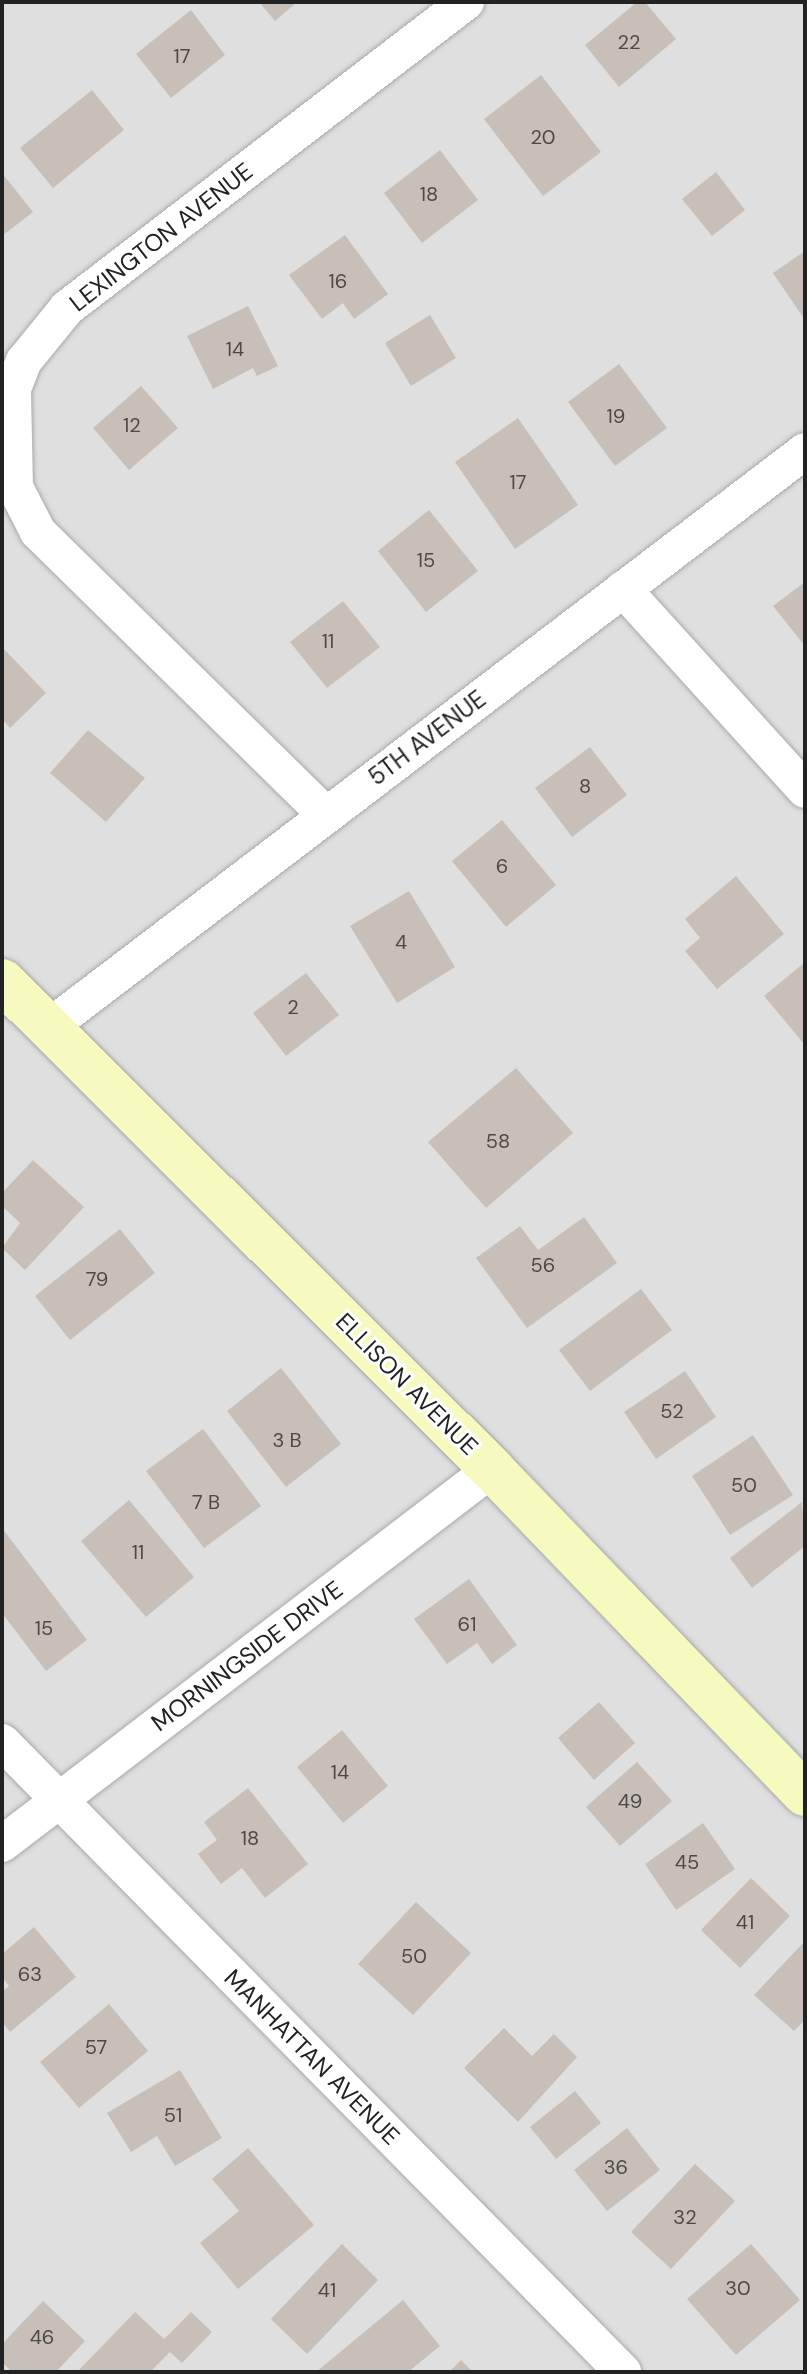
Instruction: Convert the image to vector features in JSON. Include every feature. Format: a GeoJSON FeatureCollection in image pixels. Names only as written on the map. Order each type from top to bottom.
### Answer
{"type":"FeatureCollection","features":[{"type":"Feature","properties":{"kind":"street","name":"LEXINGTON AVENUE"},"geometry":{"type":"LineString","coordinates":[[326,815],[38,532],[15,487],[13,389],[24,361],[67,308],[466,2]]}},
{"type":"Feature","properties":{"kind":"street","name":"5TH AVENUE"},"geometry":{"type":"LineString","coordinates":[[49,1027],[805,451]]}},
{"type":"Feature","properties":{"kind":"street"},"geometry":{"type":"LineString","coordinates":[[623,589],[805,790]]}},
{"type":"Feature","properties":{"kind":"street","name":"ELLISON AVENUE"},"geometry":{"type":"LineString","coordinates":[[2,981],[492,1469],[805,1794]]}},
{"type":"Feature","properties":{"kind":"street","name":"MORNINGSIDE DRIVE"},"geometry":{"type":"LineString","coordinates":[[2,1844],[492,1469]]}},
{"type":"Feature","properties":{"kind":"street","name":"MANHATTAN AVENUE"},"geometry":{"type":"LineString","coordinates":[[2,1742],[623,2372]]}},
{"type":"Feature","properties":{"kind":"shaded area"},"geometry":{"type":"Polygon","coordinates":[[[2,2],[805,2],[805,2372],[2,2372],[2,2]]]}},
{"type":"Feature","properties":{"kind":"building"},"geometry":{"type":"Polygon","coordinates":[[[259,2],[297,2],[275,21],[259,2]]]}},
{"type":"Feature","properties":{"kind":"building"},"geometry":{"type":"Polygon","coordinates":[[[637,2],[645,2],[676,39],[619,87],[585,45],[637,2]]]}},
{"type":"Feature","properties":{"kind":"building"},"geometry":{"type":"Polygon","coordinates":[[[191,10],[225,55],[171,98],[136,54],[191,10]]]}},
{"type":"Feature","properties":{"kind":"building"},"geometry":{"type":"Polygon","coordinates":[[[541,75],[601,152],[543,196],[484,119],[541,75]]]}},
{"type":"Feature","properties":{"kind":"building"},"geometry":{"type":"Polygon","coordinates":[[[92,90],[124,130],[53,188],[20,148],[92,90]]]}},
{"type":"Feature","properties":{"kind":"building"},"geometry":{"type":"Polygon","coordinates":[[[440,150],[478,200],[422,243],[384,193],[440,150]]]}},
{"type":"Feature","properties":{"kind":"building"},"geometry":{"type":"Polygon","coordinates":[[[716,172],[745,210],[712,236],[682,199],[716,172]]]}},
{"type":"Feature","properties":{"kind":"building"},"geometry":{"type":"Polygon","coordinates":[[[2,173],[33,212],[2,236],[2,173]]]}},
{"type":"Feature","properties":{"kind":"building"},"geometry":{"type":"Polygon","coordinates":[[[345,235],[388,294],[354,319],[343,303],[322,319],[289,275],[345,235]]]}},
{"type":"Feature","properties":{"kind":"building"},"geometry":{"type":"Polygon","coordinates":[[[805,251],[805,320],[773,273],[805,251]]]}},
{"type":"Feature","properties":{"kind":"building"},"geometry":{"type":"Polygon","coordinates":[[[248,306],[278,366],[257,376],[253,368],[213,389],[187,336],[248,306]]]}},
{"type":"Feature","properties":{"kind":"building"},"geometry":{"type":"Polygon","coordinates":[[[430,315],[456,358],[411,386],[385,343],[430,315]]]}},
{"type":"Feature","properties":{"kind":"building"},"geometry":{"type":"Polygon","coordinates":[[[619,364],[667,428],[615,466],[568,402],[619,364]]]}},
{"type":"Feature","properties":{"kind":"building"},"geometry":{"type":"Polygon","coordinates":[[[141,386],[178,428],[129,470],[93,428],[141,386]]]}},
{"type":"Feature","properties":{"kind":"building"},"geometry":{"type":"Polygon","coordinates":[[[518,418],[578,505],[515,549],[455,462],[518,418]]]}},
{"type":"Feature","properties":{"kind":"building"},"geometry":{"type":"Polygon","coordinates":[[[429,510],[478,571],[426,612],[378,551],[429,510]]]}},
{"type":"Feature","properties":{"kind":"building"},"geometry":{"type":"Polygon","coordinates":[[[805,582],[805,646],[773,606],[805,582]]]}},
{"type":"Feature","properties":{"kind":"building"},"geometry":{"type":"Polygon","coordinates":[[[343,601],[380,647],[327,688],[290,642],[343,601]]]}},
{"type":"Feature","properties":{"kind":"building"},"geometry":{"type":"Polygon","coordinates":[[[2,647],[46,693],[10,728],[2,719],[2,647]]]}},
{"type":"Feature","properties":{"kind":"building"},"geometry":{"type":"Polygon","coordinates":[[[88,730],[145,778],[106,822],[50,773],[88,730]]]}},
{"type":"Feature","properties":{"kind":"building"},"geometry":{"type":"Polygon","coordinates":[[[590,747],[627,795],[572,837],[535,788],[590,747]]]}},
{"type":"Feature","properties":{"kind":"building"},"geometry":{"type":"Polygon","coordinates":[[[502,820],[556,885],[506,927],[452,861],[502,820]]]}},
{"type":"Feature","properties":{"kind":"building"},"geometry":{"type":"Polygon","coordinates":[[[736,876],[784,934],[717,989],[685,951],[700,938],[685,919],[736,876]]]}},
{"type":"Feature","properties":{"kind":"building"},"geometry":{"type":"Polygon","coordinates":[[[409,891],[455,967],[397,1003],[350,926],[409,891]]]}},
{"type":"Feature","properties":{"kind":"building"},"geometry":{"type":"Polygon","coordinates":[[[805,962],[805,1045],[764,996],[805,962]]]}},
{"type":"Feature","properties":{"kind":"building"},"geometry":{"type":"Polygon","coordinates":[[[306,973],[339,1015],[286,1056],[253,1013],[306,973]]]}},
{"type":"Feature","properties":{"kind":"building"},"geometry":{"type":"Polygon","coordinates":[[[516,1068],[573,1133],[486,1208],[428,1142],[516,1068]]]}},
{"type":"Feature","properties":{"kind":"building"},"geometry":{"type":"Polygon","coordinates":[[[33,1160],[84,1207],[25,1270],[2,1248],[20,1223],[2,1206],[2,1193],[33,1160]]]}},
{"type":"Feature","properties":{"kind":"building"},"geometry":{"type":"Polygon","coordinates":[[[584,1217],[617,1263],[527,1328],[476,1258],[520,1226],[538,1250],[584,1217]]]}},
{"type":"Feature","properties":{"kind":"building"},"geometry":{"type":"Polygon","coordinates":[[[120,1229],[155,1273],[70,1340],[35,1296],[120,1229]]]}},
{"type":"Feature","properties":{"kind":"building"},"geometry":{"type":"Polygon","coordinates":[[[641,1289],[672,1330],[590,1391],[559,1350],[641,1289]]]}},
{"type":"Feature","properties":{"kind":"building"},"geometry":{"type":"Polygon","coordinates":[[[281,1368],[341,1444],[286,1487],[227,1411],[281,1368]]]}},
{"type":"Feature","properties":{"kind":"building"},"geometry":{"type":"Polygon","coordinates":[[[685,1371],[716,1417],[656,1459],[624,1412],[685,1371]]]}},
{"type":"Feature","properties":{"kind":"building"},"geometry":{"type":"Polygon","coordinates":[[[203,1429],[261,1506],[204,1548],[146,1471],[203,1429]]]}},
{"type":"Feature","properties":{"kind":"building"},"geometry":{"type":"Polygon","coordinates":[[[753,1435],[793,1495],[730,1535],[692,1476],[753,1435]]]}},
{"type":"Feature","properties":{"kind":"building"},"geometry":{"type":"Polygon","coordinates":[[[129,1500],[194,1577],[146,1617],[81,1541],[129,1500]]]}},
{"type":"Feature","properties":{"kind":"building"},"geometry":{"type":"Polygon","coordinates":[[[802,1502],[805,1546],[752,1588],[730,1558],[802,1502]]]}},
{"type":"Feature","properties":{"kind":"building"},"geometry":{"type":"Polygon","coordinates":[[[2,1528],[87,1640],[46,1671],[2,1613],[2,1528]]]}},
{"type":"Feature","properties":{"kind":"building"},"geometry":{"type":"Polygon","coordinates":[[[469,1579],[517,1645],[492,1664],[477,1643],[447,1664],[414,1619],[469,1579]]]}},
{"type":"Feature","properties":{"kind":"building"},"geometry":{"type":"Polygon","coordinates":[[[599,1702],[635,1743],[594,1780],[558,1738],[599,1702]]]}},
{"type":"Feature","properties":{"kind":"building"},"geometry":{"type":"Polygon","coordinates":[[[342,1730],[388,1786],[343,1823],[297,1767],[342,1730]]]}},
{"type":"Feature","properties":{"kind":"building"},"geometry":{"type":"Polygon","coordinates":[[[637,1762],[672,1801],[620,1846],[586,1807],[637,1762]]]}},
{"type":"Feature","properties":{"kind":"building"},"geometry":{"type":"Polygon","coordinates":[[[248,1788],[308,1864],[265,1898],[242,1868],[221,1884],[198,1854],[217,1840],[204,1822],[248,1788]]]}},
{"type":"Feature","properties":{"kind":"building"},"geometry":{"type":"Polygon","coordinates":[[[703,1823],[735,1869],[676,1910],[645,1864],[703,1823]]]}},
{"type":"Feature","properties":{"kind":"building"},"geometry":{"type":"Polygon","coordinates":[[[751,1878],[790,1916],[740,1968],[701,1930],[751,1878]]]}},
{"type":"Feature","properties":{"kind":"building"},"geometry":{"type":"Polygon","coordinates":[[[416,1902],[471,1953],[413,2015],[358,1964],[416,1902]]]}},
{"type":"Feature","properties":{"kind":"building"},"geometry":{"type":"Polygon","coordinates":[[[34,1927],[76,1977],[10,2032],[2,2022],[2,1992],[9,1986],[2,1977],[2,1954],[34,1927]]]}},
{"type":"Feature","properties":{"kind":"building"},"geometry":{"type":"Polygon","coordinates":[[[805,1941],[805,2020],[794,2031],[754,1995],[805,1941]]]}},
{"type":"Feature","properties":{"kind":"building"},"geometry":{"type":"Polygon","coordinates":[[[109,2004],[148,2051],[79,2108],[40,2062],[109,2004]]]}},
{"type":"Feature","properties":{"kind":"building"},"geometry":{"type":"Polygon","coordinates":[[[504,2028],[532,2056],[554,2034],[577,2057],[518,2122],[464,2068],[504,2028]]]}},
{"type":"Feature","properties":{"kind":"building"},"geometry":{"type":"Polygon","coordinates":[[[180,2070],[222,2138],[175,2166],[157,2136],[131,2152],[107,2113],[180,2070]]]}},
{"type":"Feature","properties":{"kind":"building"},"geometry":{"type":"Polygon","coordinates":[[[575,2091],[601,2123],[556,2159],[530,2127],[575,2091]]]}},
{"type":"Feature","properties":{"kind":"building"},"geometry":{"type":"Polygon","coordinates":[[[627,2128],[660,2170],[607,2211],[574,2170],[627,2128]]]}},
{"type":"Feature","properties":{"kind":"building"},"geometry":{"type":"Polygon","coordinates":[[[248,2148],[314,2225],[238,2289],[200,2243],[239,2211],[212,2179],[248,2148]]]}},
{"type":"Feature","properties":{"kind":"building"},"geometry":{"type":"Polygon","coordinates":[[[695,2164],[735,2201],[671,2269],[631,2232],[695,2164]]]}},
{"type":"Feature","properties":{"kind":"building"},"geometry":{"type":"Polygon","coordinates":[[[342,2244],[378,2280],[307,2354],[271,2319],[342,2244]]]}},
{"type":"Feature","properties":{"kind":"building"},"geometry":{"type":"Polygon","coordinates":[[[751,2244],[800,2300],[736,2355],[687,2299],[751,2244]]]}},
{"type":"Feature","properties":{"kind":"building"},"geometry":{"type":"Polygon","coordinates":[[[403,2300],[440,2346],[408,2372],[316,2372],[403,2300]]]}},
{"type":"Feature","properties":{"kind":"building"},"geometry":{"type":"Polygon","coordinates":[[[43,2301],[85,2341],[56,2372],[12,2372],[2,2362],[2,2344],[43,2301]]]}},
{"type":"Feature","properties":{"kind":"building"},"geometry":{"type":"Polygon","coordinates":[[[135,2312],[164,2339],[191,2312],[212,2332],[182,2363],[170,2352],[150,2372],[77,2372],[135,2312]]]}},
{"type":"Feature","properties":{"kind":"building"},"geometry":{"type":"Polygon","coordinates":[[[461,2360],[473,2372],[449,2372],[461,2360]]]}}]}
